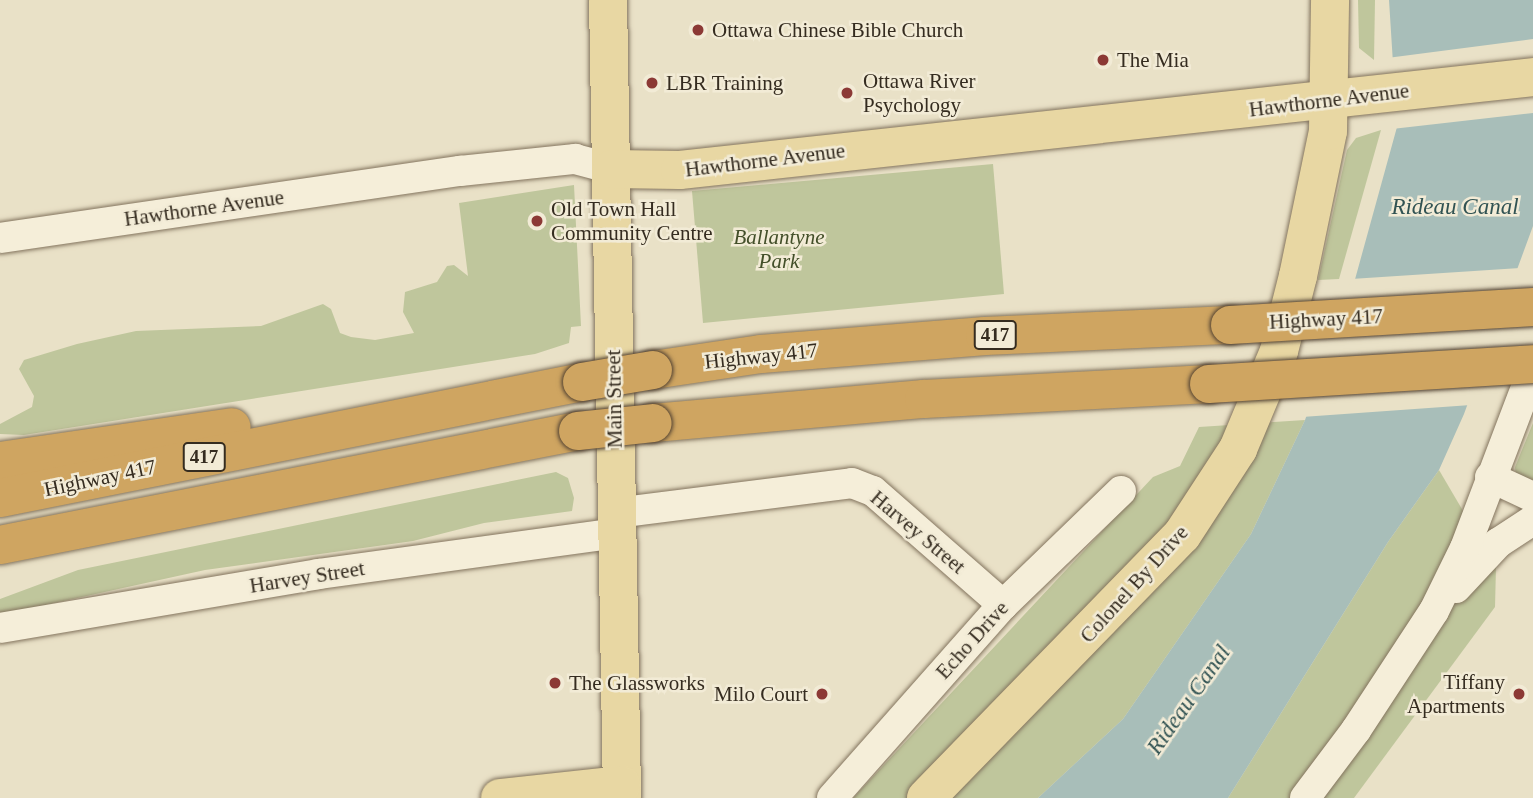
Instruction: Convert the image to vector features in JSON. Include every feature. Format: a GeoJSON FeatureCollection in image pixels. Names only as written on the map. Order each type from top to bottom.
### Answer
{"type":"FeatureCollection","features":[{"type":"Feature","properties":{"kind":"highway","name":"Highway 417"},"geometry":{"type":"LineString","coordinates":[[0,498],[582,382],[761,355],[985,336],[1533,307]]}},
{"type":"Feature","properties":{"kind":"highway","name":"417"},"geometry":{"type":"LineString","coordinates":[[0,545],[578,431],[924,398],[1533,367]]}},
{"type":"Feature","properties":{"kind":"highway"},"geometry":{"type":"LineString","coordinates":[[0,461],[225,427],[409,415]]}},
{"type":"Feature","properties":{"kind":"main road","name":"Main Street"},"geometry":{"type":"LineString","coordinates":[[608,0],[621,792]]}},
{"type":"Feature","properties":{"kind":"main road","name":"Colonel By Drive"},"geometry":{"type":"LineString","coordinates":[[926,798],[1182,535],[1238,449],[1279,351],[1325,144],[1330,100],[1330,0]]}},
{"type":"Feature","properties":{"kind":"main road","name":"Hawthorne Avenue"},"geometry":{"type":"LineString","coordinates":[[612,169],[680,170],[1533,78]]}},
{"type":"Feature","properties":{"kind":"main road"},"geometry":{"type":"LineString","coordinates":[[500,798],[621,792]]}},
{"type":"Feature","properties":{"kind":"street","name":"Hawthorne Avenue"},"geometry":{"type":"LineString","coordinates":[[0,237],[460,171],[575,159],[612,169]]}},
{"type":"Feature","properties":{"kind":"street"},"geometry":{"type":"LineString","coordinates":[[1305,798],[1356,730],[1434,611],[1465,548],[1533,367]]}},
{"type":"Feature","properties":{"kind":"street"},"geometry":{"type":"LineString","coordinates":[[1490,477],[1533,497]]}},
{"type":"Feature","properties":{"kind":"street","name":"Harvey Street"},"geometry":{"type":"LineString","coordinates":[[0,628],[852,483],[873,491],[1003,605]]}},
{"type":"Feature","properties":{"kind":"street","name":"Echo Drive"},"geometry":{"type":"LineString","coordinates":[[832,798],[1003,605],[1121,491]]}},
{"type":"Feature","properties":{"kind":"street"},"geometry":{"type":"LineString","coordinates":[[1434,611],[1498,543],[1533,520]]}},
{"type":"Feature","properties":{"kind":"green space"},"geometry":{"type":"Polygon","coordinates":[[[1358,0],[1375,0],[1374,60],[1359,48],[1358,0]]]}},
{"type":"Feature","properties":{"kind":"green space"},"geometry":{"type":"Polygon","coordinates":[[[1381,130],[1339,279],[1318,280],[1347,150],[1356,138],[1381,130]]]}},
{"type":"Feature","properties":{"kind":"green space","name":"Ballantyne Park"},"geometry":{"type":"Polygon","coordinates":[[[993,164],[1004,294],[703,323],[692,191],[993,164]]]}},
{"type":"Feature","properties":{"kind":"green space"},"geometry":{"type":"Polygon","coordinates":[[[574,185],[581,326],[571,327],[569,343],[535,354],[24,435],[0,434],[0,424],[32,407],[34,396],[19,369],[24,360],[77,344],[136,331],[261,326],[323,304],[331,309],[340,333],[351,337],[375,340],[414,333],[403,312],[405,292],[437,282],[447,266],[454,265],[468,276],[459,203],[574,185]]]}},
{"type":"Feature","properties":{"kind":"green space"},"geometry":{"type":"Polygon","coordinates":[[[1305,420],[1251,534],[1123,719],[1038,798],[853,798],[1153,477],[1180,466],[1199,427],[1305,420]]]}},
{"type":"Feature","properties":{"kind":"green space"},"geometry":{"type":"Polygon","coordinates":[[[1533,423],[1533,489],[1516,479],[1515,467],[1533,423]]]}},
{"type":"Feature","properties":{"kind":"green space"},"geometry":{"type":"Polygon","coordinates":[[[1439,470],[1496,567],[1495,607],[1354,798],[1228,798],[1388,542],[1439,470]]]}},
{"type":"Feature","properties":{"kind":"green space"},"geometry":{"type":"Polygon","coordinates":[[[556,472],[568,478],[574,498],[572,511],[484,523],[413,541],[205,570],[0,615],[0,599],[78,570],[556,472]]]}},
{"type":"Feature","properties":{"kind":"water","name":"Rideau Canal"},"geometry":{"type":"Polygon","coordinates":[[[1389,0],[1533,0],[1533,226],[1464,414],[1439,470],[1388,542],[1228,798],[1038,798],[1123,719],[1251,534],[1305,420],[1354,283],[1397,127],[1389,0]]]}},
{"type":"Feature","properties":{"kind":"pier"},"geometry":{"type":"Polygon","coordinates":[[[1533,39],[1533,113],[1392,129],[1387,58],[1533,39]]]}},
{"type":"Feature","properties":{"kind":"pier"},"geometry":{"type":"Polygon","coordinates":[[[1520,268],[1471,405],[1302,417],[1351,279],[1520,268]]]}},
{"type":"Feature","properties":{"kind":"place","name":"Ottawa Chinese Bible Church"},"geometry":{"type":"Point","coordinates":[698,30]}},
{"type":"Feature","properties":{"kind":"place","name":"The Mia"},"geometry":{"type":"Point","coordinates":[1103,60]}},
{"type":"Feature","properties":{"kind":"place","name":"LBR Training"},"geometry":{"type":"Point","coordinates":[652,83]}},
{"type":"Feature","properties":{"kind":"place","name":"Ottawa River Psychology"},"geometry":{"type":"Point","coordinates":[847,93]}},
{"type":"Feature","properties":{"kind":"place","name":"Old Town Hall Community Centre"},"geometry":{"type":"Point","coordinates":[537,221]}},
{"type":"Feature","properties":{"kind":"place","name":"The Glassworks"},"geometry":{"type":"Point","coordinates":[555,683]}},
{"type":"Feature","properties":{"kind":"place","name":"Milo Court"},"geometry":{"type":"Point","coordinates":[822,694]}},
{"type":"Feature","properties":{"kind":"place","name":"Tiffany Apartments"},"geometry":{"type":"Point","coordinates":[1519,694]}}]}
